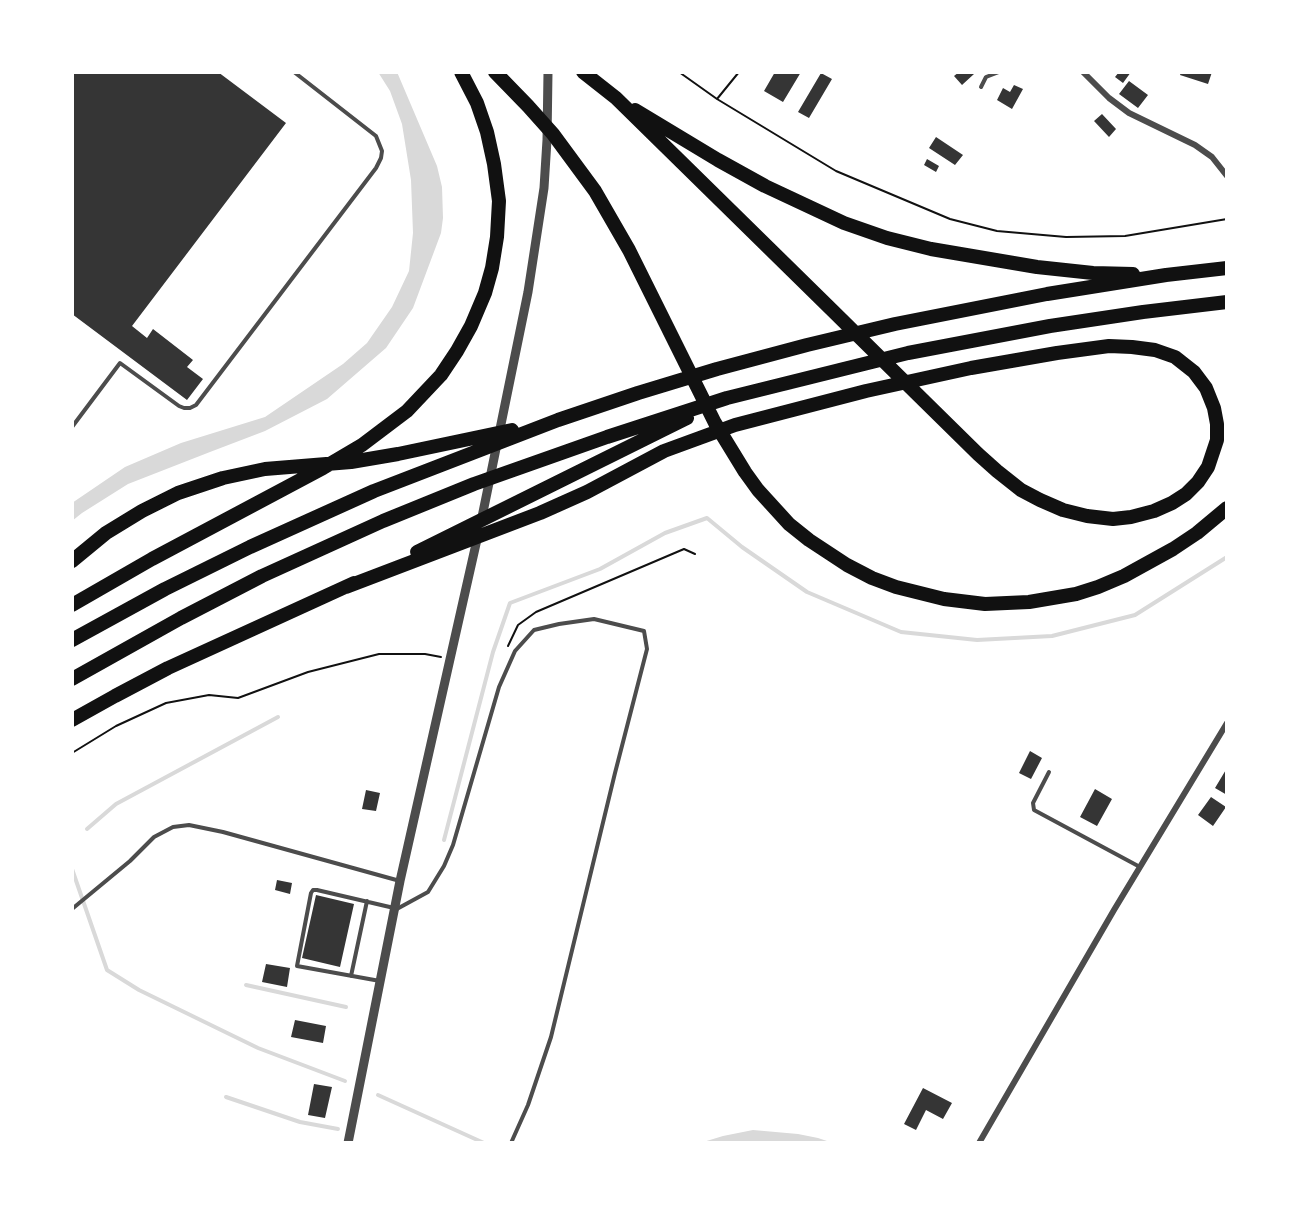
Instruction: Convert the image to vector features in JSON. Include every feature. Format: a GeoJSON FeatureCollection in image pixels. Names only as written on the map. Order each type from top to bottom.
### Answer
{"type":"FeatureCollection","features":[{"type":"Feature","properties":{"kind":"highway"},"geometry":{"type":"LineString","coordinates":[[72,605],[362,445],[407,411],[441,375],[471,326],[485,293],[497,237],[499,201],[494,164],[477,103],[461,72]]}},
{"type":"Feature","properties":{"kind":"highway"},"geometry":{"type":"LineString","coordinates":[[495,72],[567,152],[595,191],[643,278],[703,400],[745,472],[789,524],[831,555],[872,578],[921,594],[985,604],[1029,602],[1076,594],[1124,576],[1173,549],[1227,508]]}},
{"type":"Feature","properties":{"kind":"highway"},"geometry":{"type":"LineString","coordinates":[[346,587],[540,513],[587,492],[664,451],[735,425],[866,391],[971,368],[1058,353],[1109,346],[1155,350],[1175,357],[1194,372],[1206,388],[1214,408],[1217,440],[1208,467],[1186,494],[1154,511],[1131,517],[1113,519],[1087,516],[1063,510],[1022,490],[984,460],[917,394],[835,313],[616,98],[583,72]]}},
{"type":"Feature","properties":{"kind":"highway"},"geometry":{"type":"LineString","coordinates":[[616,98],[765,186],[844,223],[887,237],[932,249],[1037,267],[1093,273],[1166,275]]}},
{"type":"Feature","properties":{"kind":"highway"},"geometry":{"type":"LineString","coordinates":[[72,640],[165,589],[250,547],[374,491],[558,420],[638,393],[717,369],[895,324],[1047,294],[1227,268]]}},
{"type":"Feature","properties":{"kind":"highway"},"geometry":{"type":"LineString","coordinates":[[72,679],[262,576],[383,521],[533,463],[727,399],[908,353],[1050,326],[1227,302]]}},
{"type":"Feature","properties":{"kind":"highway"},"geometry":{"type":"LineString","coordinates":[[72,720],[168,668],[346,587],[727,399]]}},
{"type":"Feature","properties":{"kind":"highway"},"geometry":{"type":"LineString","coordinates":[[72,561],[106,533],[142,511],[178,493],[223,478],[265,469],[351,462],[398,454],[558,420]]}},
{"type":"Feature","properties":{"kind":"street"},"geometry":{"type":"LineString","coordinates":[[348,1143],[400,881],[471,567],[528,292],[544,188],[548,72]]}},
{"type":"Feature","properties":{"kind":"street"},"geometry":{"type":"LineString","coordinates":[[1083,72],[1108,98],[1129,114],[1195,145],[1212,157],[1227,176]]}},
{"type":"Feature","properties":{"kind":"street"},"geometry":{"type":"LineString","coordinates":[[979,1143],[1227,723]]}},
{"type":"Feature","properties":{"kind":"lane"},"geometry":{"type":"LineString","coordinates":[[72,427],[120,363],[179,406],[190,408],[196,405],[376,168],[382,151],[376,136],[294,72]]}},
{"type":"Feature","properties":{"kind":"lane"},"geometry":{"type":"LineString","coordinates":[[981,87],[986,77],[999,72]]}},
{"type":"Feature","properties":{"kind":"lane"},"geometry":{"type":"LineString","coordinates":[[380,981],[297,966],[313,890],[395,909],[428,892],[444,866],[453,844],[500,687],[515,651],[534,630],[559,624],[594,619],[644,631],[647,649],[551,1037],[528,1105],[511,1143]]}},
{"type":"Feature","properties":{"kind":"lane"},"geometry":{"type":"LineString","coordinates":[[1049,772],[1033,803],[1034,810],[1140,867]]}},
{"type":"Feature","properties":{"kind":"lane"},"geometry":{"type":"LineString","coordinates":[[73,908],[105,883],[154,837],[172,827],[189,825],[223,832],[400,881]]}},
{"type":"Feature","properties":{"kind":"lane"},"geometry":{"type":"LineString","coordinates":[[351,976],[367,901]]}},
{"type":"Feature","properties":{"kind":"path"},"geometry":{"type":"LineString","coordinates":[[679,72],[717,99],[836,171],[950,219],[998,231],[1066,237],[1125,236],[1227,219]]}},
{"type":"Feature","properties":{"kind":"path"},"geometry":{"type":"LineString","coordinates":[[717,99],[739,72]]}},
{"type":"Feature","properties":{"kind":"path"},"geometry":{"type":"LineString","coordinates":[[506,655],[508,644],[518,625],[536,612],[684,549],[695,554]]}},
{"type":"Feature","properties":{"kind":"path"},"geometry":{"type":"LineString","coordinates":[[72,753],[117,726],[166,703],[209,695],[238,698],[308,672],[379,654],[425,654],[450,658]]}},
{"type":"Feature","properties":{"kind":"shaded area"},"geometry":{"type":"Polygon","coordinates":[[[378,72],[397,72],[437,166],[442,187],[443,218],[441,233],[413,308],[386,348],[327,399],[265,431],[128,484],[72,521],[72,503],[125,467],[181,443],[265,417],[343,364],[367,343],[392,307],[409,271],[413,233],[411,180],[402,124],[390,91],[378,72]]]}},
{"type":"Feature","properties":{"kind":"shaded area"},"geometry":{"type":"Polygon","coordinates":[[[753,1130],[798,1134],[833,1143],[700,1143],[753,1130]]]}},
{"type":"Feature","properties":{"kind":"building"},"geometry":{"type":"Polygon","coordinates":[[[72,72],[218,72],[286,123],[132,326],[147,338],[153,329],[193,360],[187,367],[203,379],[187,400],[72,314],[72,72]]]}},
{"type":"Feature","properties":{"kind":"building"},"geometry":{"type":"Polygon","coordinates":[[[775,72],[801,72],[783,102],[764,91],[775,72]]]}},
{"type":"Feature","properties":{"kind":"building"},"geometry":{"type":"Polygon","coordinates":[[[959,72],[974,74],[962,85],[954,76],[959,72]]]}},
{"type":"Feature","properties":{"kind":"building"},"geometry":{"type":"Polygon","coordinates":[[[1119,72],[1131,72],[1123,83],[1115,77],[1119,72]]]}},
{"type":"Feature","properties":{"kind":"building"},"geometry":{"type":"Polygon","coordinates":[[[1181,72],[1212,72],[1208,84],[1180,75],[1181,72]]]}},
{"type":"Feature","properties":{"kind":"building"},"geometry":{"type":"Polygon","coordinates":[[[821,73],[832,79],[809,118],[798,112],[821,73]]]}},
{"type":"Feature","properties":{"kind":"building"},"geometry":{"type":"Polygon","coordinates":[[[1129,81],[1148,95],[1138,108],[1119,94],[1129,81]]]}},
{"type":"Feature","properties":{"kind":"building"},"geometry":{"type":"Polygon","coordinates":[[[1014,85],[1023,89],[1012,109],[997,100],[1003,88],[1010,92],[1014,85]]]}},
{"type":"Feature","properties":{"kind":"building"},"geometry":{"type":"Polygon","coordinates":[[[1102,114],[1116,129],[1109,137],[1094,121],[1102,114]]]}},
{"type":"Feature","properties":{"kind":"building"},"geometry":{"type":"Polygon","coordinates":[[[936,137],[963,155],[955,165],[929,148],[936,137]]]}},
{"type":"Feature","properties":{"kind":"building"},"geometry":{"type":"Polygon","coordinates":[[[927,159],[939,166],[936,172],[924,165],[927,159]]]}},
{"type":"Feature","properties":{"kind":"building"},"geometry":{"type":"Polygon","coordinates":[[[1030,751],[1042,758],[1031,779],[1019,773],[1030,751]]]}},
{"type":"Feature","properties":{"kind":"building"},"geometry":{"type":"Polygon","coordinates":[[[1227,768],[1227,795],[1215,788],[1227,768]]]}},
{"type":"Feature","properties":{"kind":"building"},"geometry":{"type":"Polygon","coordinates":[[[1095,789],[1112,799],[1097,826],[1080,817],[1095,789]]]}},
{"type":"Feature","properties":{"kind":"building"},"geometry":{"type":"Polygon","coordinates":[[[366,790],[380,793],[376,811],[362,809],[366,790]]]}},
{"type":"Feature","properties":{"kind":"building"},"geometry":{"type":"Polygon","coordinates":[[[1211,797],[1226,807],[1213,826],[1198,815],[1211,797]]]}},
{"type":"Feature","properties":{"kind":"building"},"geometry":{"type":"Polygon","coordinates":[[[277,880],[292,883],[290,894],[275,890],[277,880]]]}},
{"type":"Feature","properties":{"kind":"building"},"geometry":{"type":"Polygon","coordinates":[[[316,895],[354,904],[340,967],[302,958],[316,895]]]}},
{"type":"Feature","properties":{"kind":"building"},"geometry":{"type":"Polygon","coordinates":[[[266,964],[290,968],[287,987],[262,982],[266,964]]]}},
{"type":"Feature","properties":{"kind":"building"},"geometry":{"type":"Polygon","coordinates":[[[295,1020],[326,1026],[323,1043],[291,1037],[295,1020]]]}},
{"type":"Feature","properties":{"kind":"building"},"geometry":{"type":"Polygon","coordinates":[[[314,1084],[332,1087],[325,1118],[308,1115],[314,1084]]]}},
{"type":"Feature","properties":{"kind":"building"},"geometry":{"type":"Polygon","coordinates":[[[923,1088],[952,1103],[943,1119],[926,1110],[916,1130],[904,1124],[923,1088]]]}},
{"type":"Feature","properties":{"kind":"waterway"},"geometry":{"type":"LineString","coordinates":[[444,840],[493,652],[510,603],[600,569],[665,533],[707,518],[742,547],[807,592],[901,632],[977,640],[1052,636],[1135,615],[1227,557]]}},
{"type":"Feature","properties":{"kind":"waterway"},"geometry":{"type":"LineString","coordinates":[[87,829],[116,804],[278,717]]}},
{"type":"Feature","properties":{"kind":"waterway"},"geometry":{"type":"LineString","coordinates":[[72,869],[107,970],[139,990],[258,1048],[345,1081]]}},
{"type":"Feature","properties":{"kind":"waterway"},"geometry":{"type":"LineString","coordinates":[[246,985],[346,1007]]}},
{"type":"Feature","properties":{"kind":"waterway"},"geometry":{"type":"LineString","coordinates":[[378,1095],[484,1143]]}},
{"type":"Feature","properties":{"kind":"waterway"},"geometry":{"type":"LineString","coordinates":[[226,1097],[300,1122],[338,1129]]}}]}
